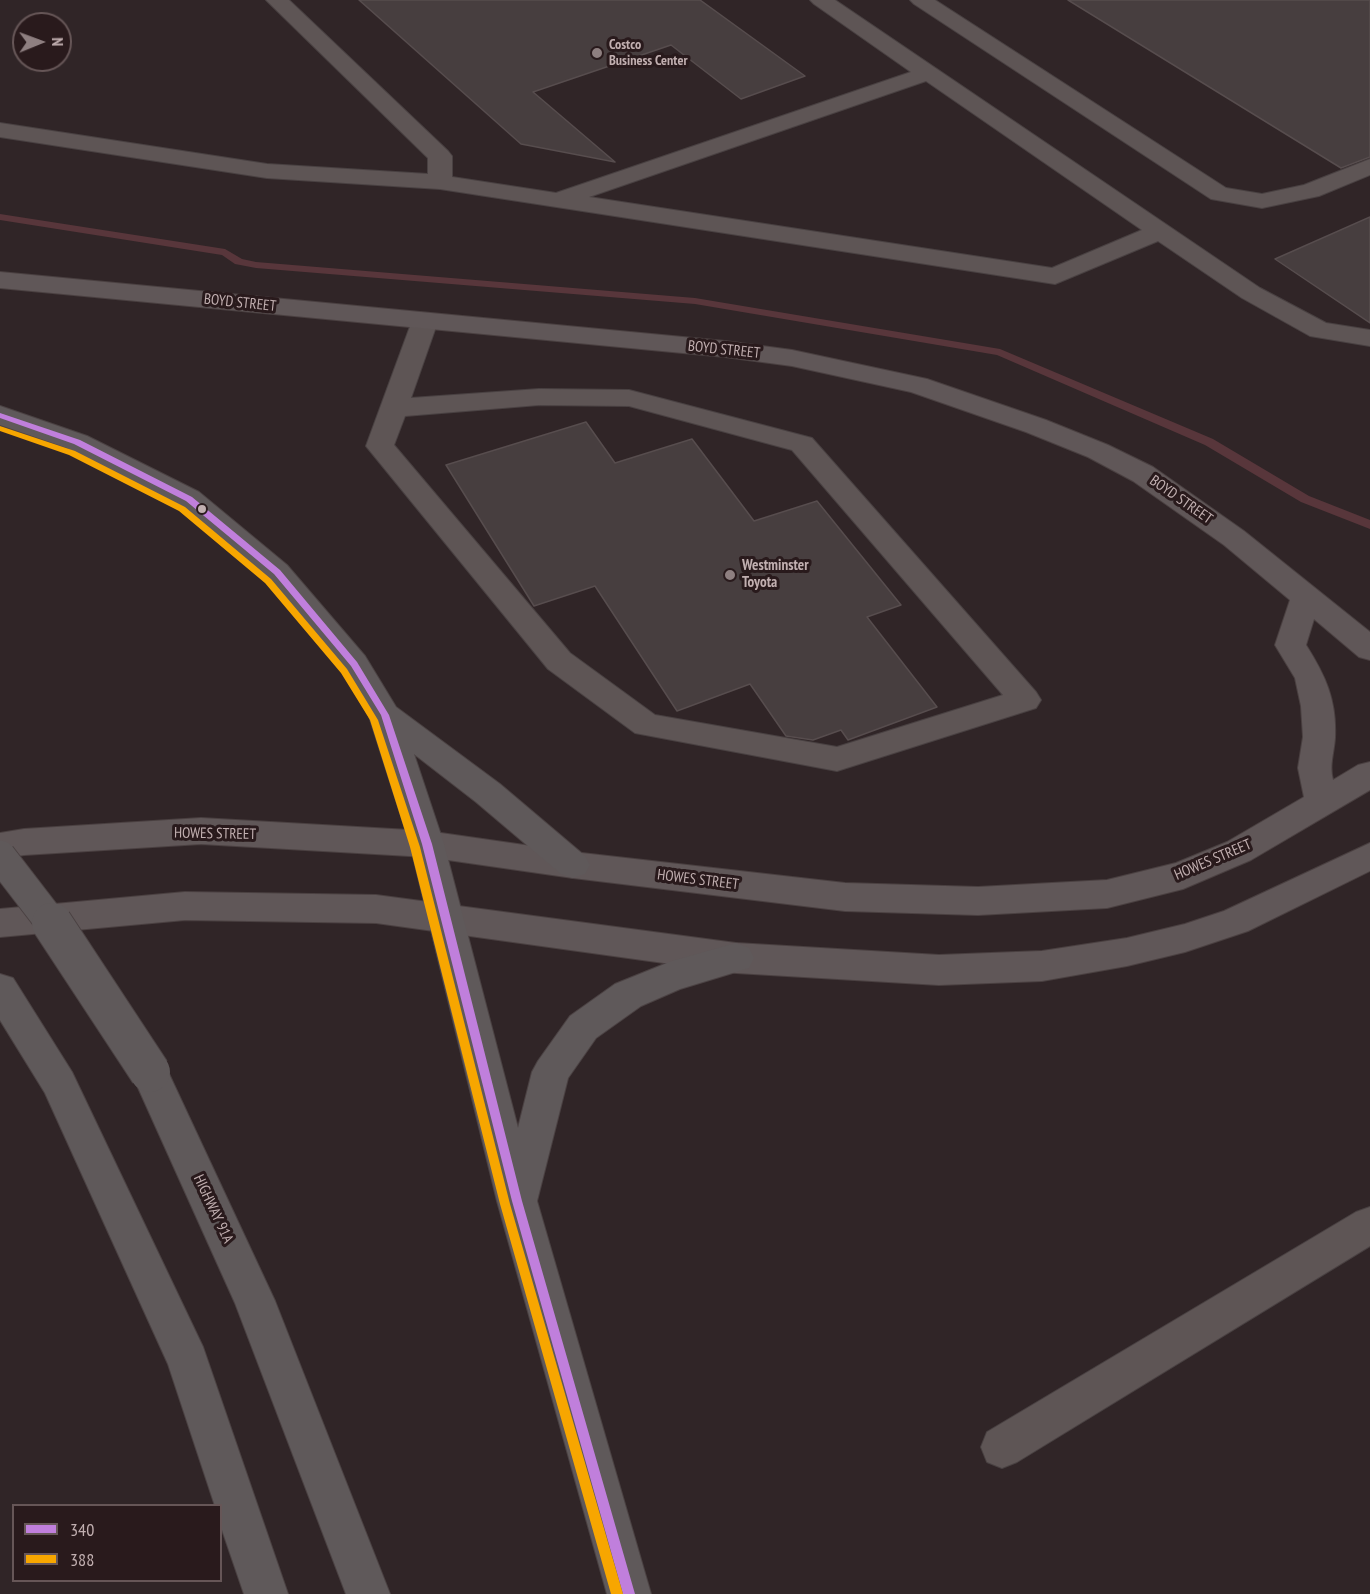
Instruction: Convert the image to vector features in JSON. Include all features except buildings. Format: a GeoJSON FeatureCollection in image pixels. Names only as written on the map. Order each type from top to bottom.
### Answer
{"type":"FeatureCollection","features":[{"type":"Feature","properties":{"kind":"highway"},"geometry":{"type":"LineString","coordinates":[[0,415],[77,442],[189,500],[277,572],[354,664],[385,715],[428,844],[517,1201],[628,1594]]}},
{"type":"Feature","properties":{"kind":"highway"},"geometry":{"type":"LineString","coordinates":[[385,715],[488,793],[573,865]]}},
{"type":"Feature","properties":{"kind":"highway","name":"HIGHWAY 91A"},"geometry":{"type":"LineString","coordinates":[[0,856],[58,931],[150,1072],[255,1301],[368,1594]]}},
{"type":"Feature","properties":{"kind":"highway"},"geometry":{"type":"LineString","coordinates":[[517,1201],[552,1072],[582,1027],[639,990],[672,976],[736,958]]}},
{"type":"Feature","properties":{"kind":"highway"},"geometry":{"type":"LineString","coordinates":[[0,989],[59,1083],[188,1361],[266,1594]]}},
{"type":"Feature","properties":{"kind":"main road","name":"BOYD STREET"},"geometry":{"type":"LineString","coordinates":[[0,280],[736,351],[792,358],[918,385],[1036,426],[1098,451],[1143,474],[1234,538],[1370,649]]}},
{"type":"Feature","properties":{"kind":"main road"},"geometry":{"type":"LineString","coordinates":[[1306,597],[1290,645],[1310,677],[1317,706],[1318,737],[1314,768],[1322,801]]}},
{"type":"Feature","properties":{"kind":"main road","name":"HOWES STREET"},"geometry":{"type":"LineString","coordinates":[[0,846],[24,842],[201,831],[428,844],[573,865],[845,897],[978,901],[1107,894],[1183,875],[1239,851],[1370,774]]}},
{"type":"Feature","properties":{"kind":"main road"},"geometry":{"type":"LineString","coordinates":[[0,923],[185,906],[376,909],[736,958],[939,970],[1042,966],[1127,952],[1185,938],[1236,921],[1367,860]]}},
{"type":"Feature","properties":{"kind":"lane"},"geometry":{"type":"LineString","coordinates":[[277,0],[440,156],[440,182]]}},
{"type":"Feature","properties":{"kind":"lane"},"geometry":{"type":"LineString","coordinates":[[821,0],[1251,293],[1319,330],[1370,339]]}},
{"type":"Feature","properties":{"kind":"lane"},"geometry":{"type":"LineString","coordinates":[[921,0],[1219,194],[1262,201],[1311,191],[1370,166]]}},
{"type":"Feature","properties":{"kind":"lane"},"geometry":{"type":"LineString","coordinates":[[557,200],[929,74]]}},
{"type":"Feature","properties":{"kind":"lane"},"geometry":{"type":"LineString","coordinates":[[0,130],[267,171],[440,182],[1054,276],[1161,231]]}},
{"type":"Feature","properties":{"kind":"lane"},"geometry":{"type":"LineString","coordinates":[[394,408],[539,397],[629,398],[802,444],[1025,700],[837,759],[646,724],[559,661],[380,446],[425,321]]}},
{"type":"Feature","properties":{"kind":"lane"},"geometry":{"type":"LineString","coordinates":[[1002,1447],[1370,1225]]}},
{"type":"Feature","properties":{"kind":"waterway"},"geometry":{"type":"LineString","coordinates":[[0,217],[225,252],[239,262],[256,265],[695,301],[1000,352],[1209,442],[1305,499],[1370,525]]}},
{"type":"Feature","properties":{"kind":"transit line","name":"340"},"geometry":{"type":"LineString","coordinates":[[0,415],[77,442],[189,499],[277,572],[354,664],[385,715],[427,844],[517,1201],[629,1594]]}},
{"type":"Feature","properties":{"kind":"transit line","name":"388"},"geometry":{"type":"LineString","coordinates":[[0,428],[72,453],[182,509],[268,581],[344,671],[374,720],[415,847],[505,1204],[617,1594]]}},
{"type":"Feature","properties":{"kind":"place","name":"Costco Business Center"},"geometry":{"type":"Point","coordinates":[597,53]}},
{"type":"Feature","properties":{"kind":"place","name":"Westminster Toyota"},"geometry":{"type":"Point","coordinates":[730,575]}}]}
